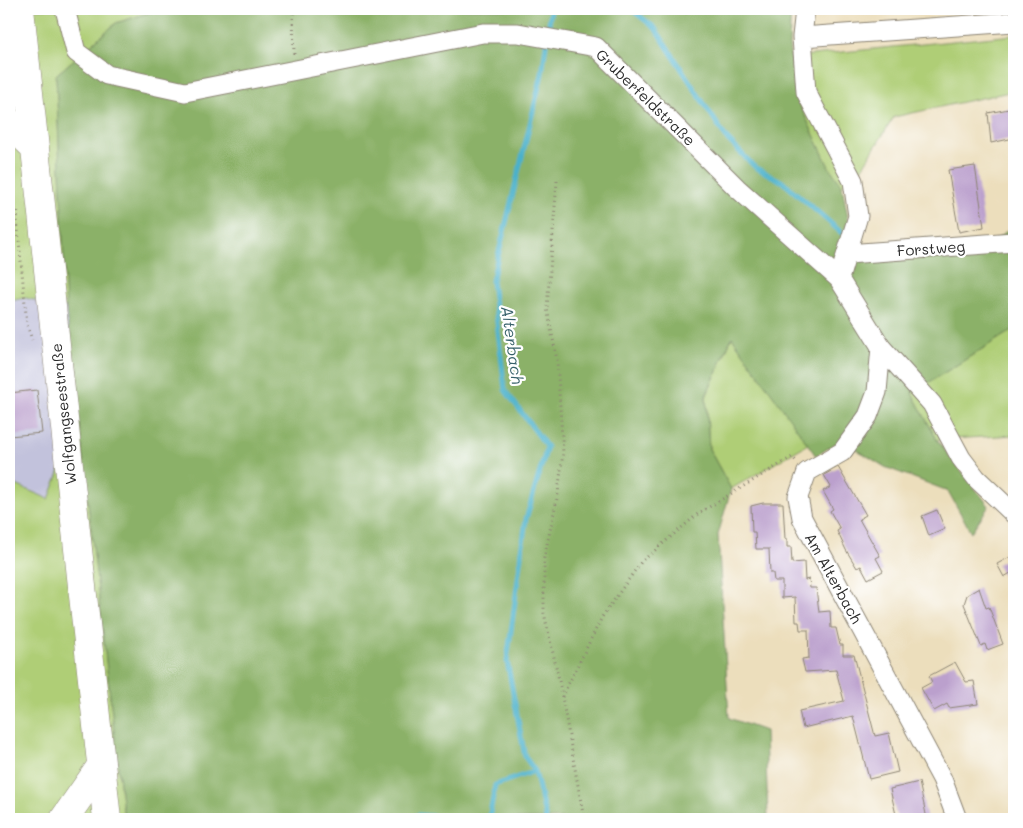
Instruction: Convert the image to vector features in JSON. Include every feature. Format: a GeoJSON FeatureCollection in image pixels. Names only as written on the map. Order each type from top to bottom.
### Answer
{"type":"FeatureCollection","features":[{"type":"Feature","properties":{"kind":"main road","name":"Wolfgangseestraße"},"geometry":{"type":"LineString","coordinates":[[20,9],[107,819]]}},
{"type":"Feature","properties":{"kind":"main road"},"geometry":{"type":"LineString","coordinates":[[9,72],[24,50]]}},
{"type":"Feature","properties":{"kind":"main road"},"geometry":{"type":"LineString","coordinates":[[9,123],[35,148]]}},
{"type":"Feature","properties":{"kind":"main road"},"geometry":{"type":"LineString","coordinates":[[64,819],[101,766]]}},
{"type":"Feature","properties":{"kind":"street","name":"Gruberfeldstraße"},"geometry":{"type":"LineString","coordinates":[[65,9],[76,52],[108,74],[185,92],[483,33],[518,33],[596,46],[737,188],[839,279],[881,347],[932,404],[961,458],[977,479],[1014,514]]}},
{"type":"Feature","properties":{"kind":"street"},"geometry":{"type":"LineString","coordinates":[[805,9],[802,37],[806,92],[853,181],[858,216],[839,279]]}},
{"type":"Feature","properties":{"kind":"street"},"geometry":{"type":"LineString","coordinates":[[802,37],[1014,22]]}},
{"type":"Feature","properties":{"kind":"street","name":"Forstweg"},"geometry":{"type":"LineString","coordinates":[[847,254],[1014,242]]}},
{"type":"Feature","properties":{"kind":"street"},"geometry":{"type":"LineString","coordinates":[[807,472],[842,452],[868,416],[877,392],[881,347]]}},
{"type":"Feature","properties":{"kind":"street","name":"Am Alterbach"},"geometry":{"type":"LineString","coordinates":[[807,472],[798,497],[802,518],[942,779],[957,819]]}},
{"type":"Feature","properties":{"kind":"path"},"geometry":{"type":"LineString","coordinates":[[295,9],[293,47],[296,69]]}},
{"type":"Feature","properties":{"kind":"path"},"geometry":{"type":"LineString","coordinates":[[557,181],[547,308],[557,360],[563,452],[558,494],[544,558],[544,613],[584,819]]}},
{"type":"Feature","properties":{"kind":"path"},"geometry":{"type":"LineString","coordinates":[[562,698],[602,617],[641,562],[699,513],[792,458],[807,472]]}},
{"type":"Feature","properties":{"kind":"shaded area"},"geometry":{"type":"Polygon","coordinates":[[[26,298],[66,308],[79,421],[49,499],[9,482],[9,301],[26,298]]]}},
{"type":"Feature","properties":{"kind":"green space"},"geometry":{"type":"Polygon","coordinates":[[[9,9],[161,9],[116,23],[56,75],[66,308],[26,298],[9,301],[9,9]]]}},
{"type":"Feature","properties":{"kind":"green space"},"geometry":{"type":"Polygon","coordinates":[[[161,9],[791,9],[789,45],[796,97],[829,167],[842,186],[856,261],[982,251],[1014,225],[1014,329],[912,393],[937,440],[989,506],[971,532],[948,491],[885,467],[841,440],[816,456],[732,337],[706,396],[709,449],[731,489],[718,535],[729,718],[765,731],[768,819],[124,819],[66,308],[56,75],[116,23],[161,9]]]}},
{"type":"Feature","properties":{"kind":"green space"},"geometry":{"type":"Polygon","coordinates":[[[1014,35],[1014,91],[894,117],[862,168],[842,186],[829,167],[796,97],[792,57],[1014,35]]]}},
{"type":"Feature","properties":{"kind":"green space"},"geometry":{"type":"Polygon","coordinates":[[[1014,329],[1014,435],[937,440],[912,393],[1014,329]]]}},
{"type":"Feature","properties":{"kind":"green space"},"geometry":{"type":"Polygon","coordinates":[[[732,337],[808,444],[731,489],[709,449],[706,397],[732,337]]]}},
{"type":"Feature","properties":{"kind":"green space"},"geometry":{"type":"Polygon","coordinates":[[[79,421],[124,819],[9,819],[9,482],[49,499],[79,421]]]}},
{"type":"Feature","properties":{"kind":"building"},"geometry":{"type":"Polygon","coordinates":[[[1014,108],[1014,138],[991,143],[988,113],[1014,108]]]}},
{"type":"Feature","properties":{"kind":"building"},"geometry":{"type":"Polygon","coordinates":[[[975,166],[984,227],[959,232],[948,170],[975,166]]]}},
{"type":"Feature","properties":{"kind":"building"},"geometry":{"type":"Polygon","coordinates":[[[37,390],[42,433],[9,436],[9,393],[37,390]]]}},
{"type":"Feature","properties":{"kind":"building"},"geometry":{"type":"Polygon","coordinates":[[[838,467],[866,515],[859,519],[880,556],[876,558],[883,571],[868,579],[861,566],[857,568],[846,550],[837,531],[840,529],[830,511],[833,509],[823,491],[831,487],[824,475],[838,467]]]}},
{"type":"Feature","properties":{"kind":"building"},"geometry":{"type":"Polygon","coordinates":[[[763,503],[783,503],[785,539],[787,539],[787,547],[791,547],[792,563],[804,562],[805,580],[809,579],[810,588],[816,588],[819,612],[830,611],[831,628],[836,628],[840,645],[843,645],[843,655],[854,655],[875,736],[889,733],[898,772],[869,779],[853,716],[803,728],[799,711],[844,701],[836,670],[805,672],[802,659],[809,658],[808,630],[800,630],[799,622],[796,622],[795,597],[782,598],[782,581],[774,581],[773,573],[770,573],[769,549],[756,549],[755,532],[752,532],[751,506],[763,503]]]}},
{"type":"Feature","properties":{"kind":"building"},"geometry":{"type":"Polygon","coordinates":[[[937,510],[945,529],[929,536],[922,516],[937,510]]]}},
{"type":"Feature","properties":{"kind":"building"},"geometry":{"type":"Polygon","coordinates":[[[1014,555],[1014,571],[1004,577],[997,564],[1014,555]]]}},
{"type":"Feature","properties":{"kind":"building"},"geometry":{"type":"Polygon","coordinates":[[[979,588],[986,608],[989,607],[1003,644],[987,650],[985,644],[981,646],[964,604],[967,595],[979,588]]]}},
{"type":"Feature","properties":{"kind":"building"},"geometry":{"type":"Polygon","coordinates":[[[955,662],[966,682],[974,681],[978,704],[949,708],[947,704],[934,711],[921,688],[932,682],[929,676],[955,662]]]}},
{"type":"Feature","properties":{"kind":"building"},"geometry":{"type":"Polygon","coordinates":[[[919,782],[927,819],[897,819],[890,789],[919,782]]]}},
{"type":"Feature","properties":{"kind":"waterway","name":"Alterbach"},"geometry":{"type":"LineString","coordinates":[[546,819],[535,771],[525,757],[507,661],[526,519],[547,447],[505,390],[492,281],[542,74],[551,9]]}},
{"type":"Feature","properties":{"kind":"waterway"},"geometry":{"type":"LineString","coordinates":[[631,9],[655,28],[727,139],[755,167],[783,182],[843,234]]}},
{"type":"Feature","properties":{"kind":"waterway"},"geometry":{"type":"LineString","coordinates":[[489,819],[495,785],[535,771]]}},
{"type":"Feature","properties":{"kind":"waterway"},"geometry":{"type":"LineString","coordinates":[[407,819],[418,815],[463,819]]}}]}
